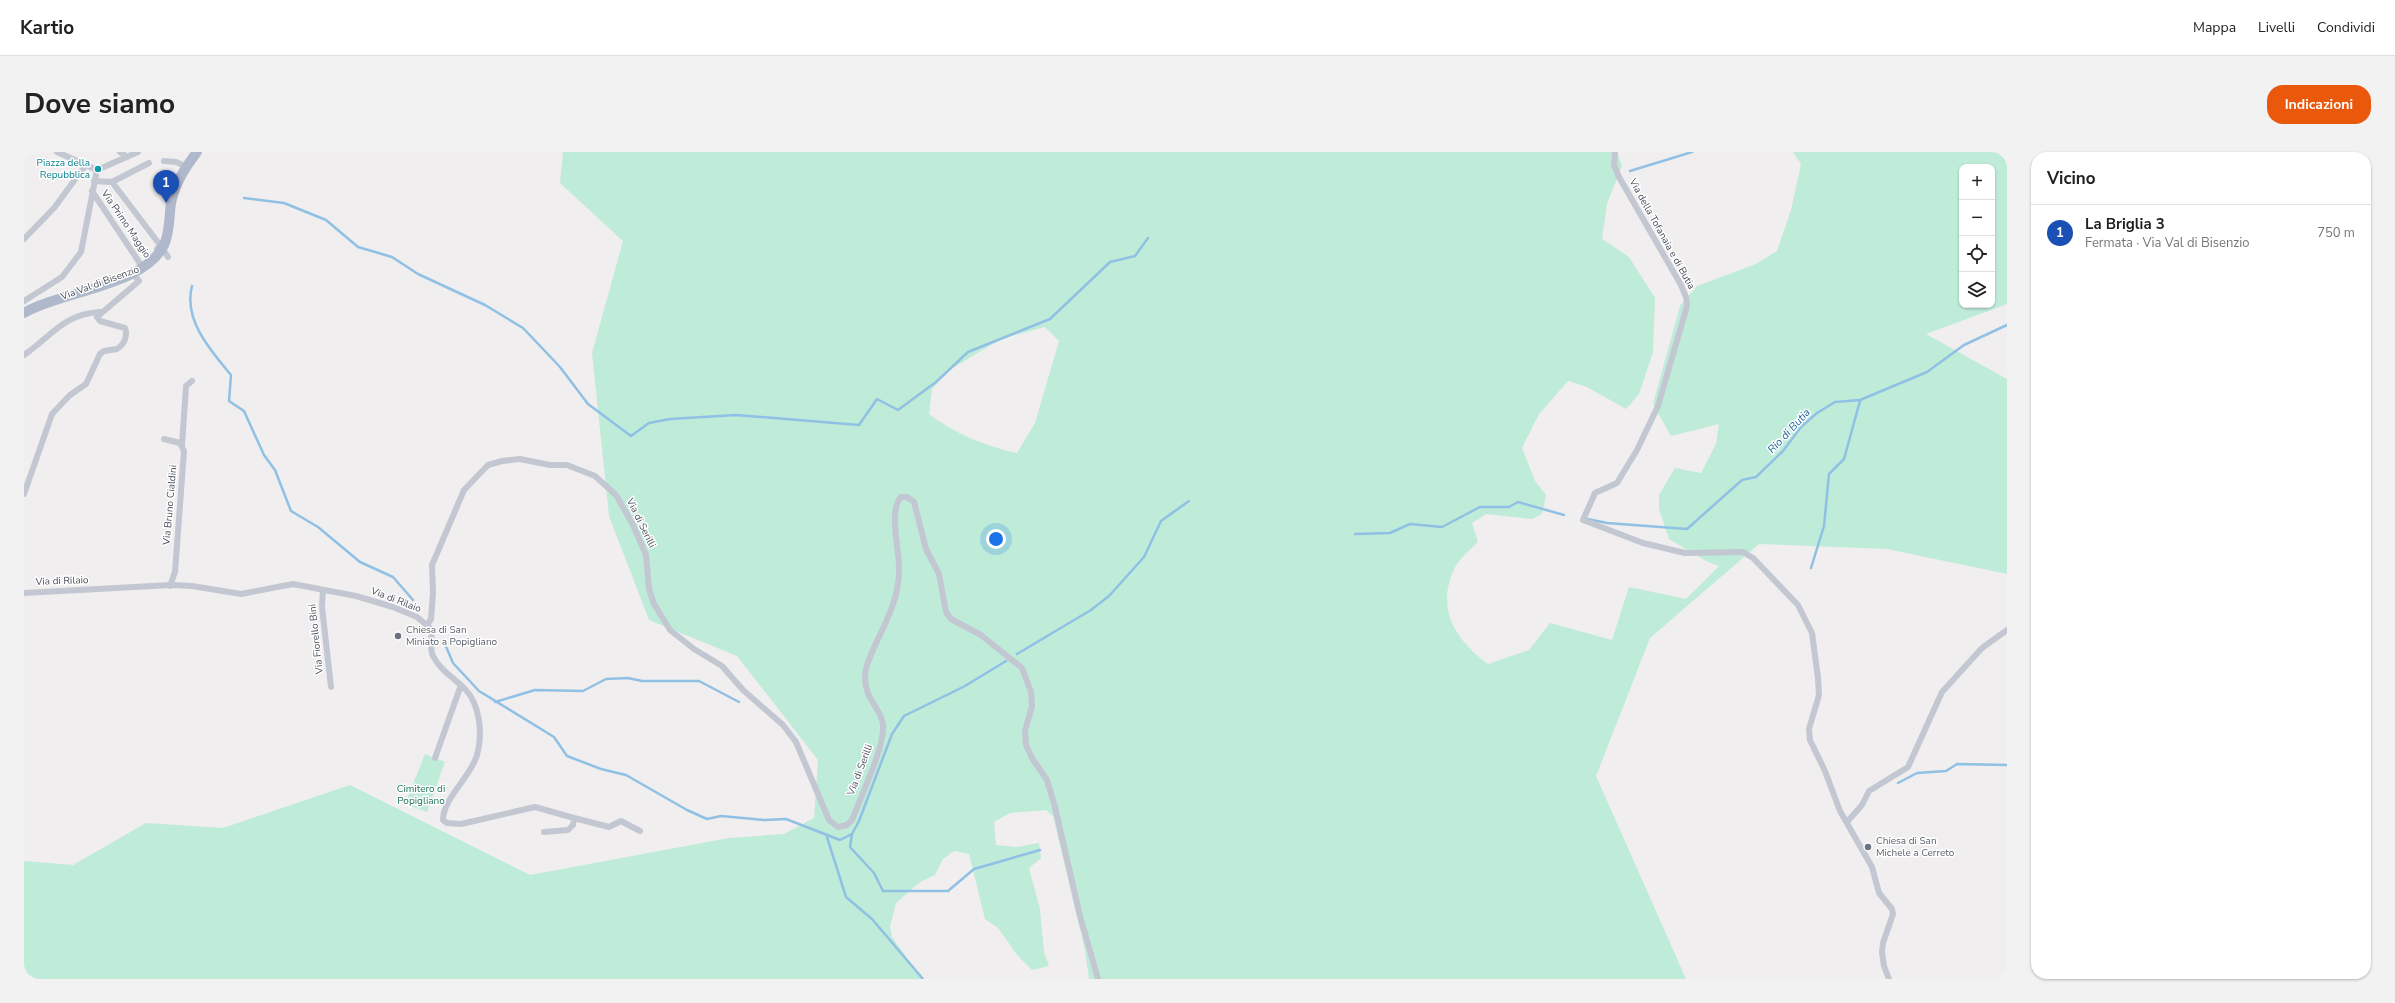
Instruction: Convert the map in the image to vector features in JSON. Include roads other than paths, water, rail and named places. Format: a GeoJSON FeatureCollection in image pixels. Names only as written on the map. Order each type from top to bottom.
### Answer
{"type":"FeatureCollection","features":[{"type":"Feature","properties":{"kind":"main road","name":"Via Val di Bisenzio"},"geometry":{"type":"LineString","coordinates":[[24,313],[51,300],[133,274],[143,268],[161,250],[167,235],[174,194],[185,166],[197,152]]}},
{"type":"Feature","properties":{"kind":"street"},"geometry":{"type":"LineString","coordinates":[[57,152],[97,170],[137,152]]}},
{"type":"Feature","properties":{"kind":"street"},"geometry":{"type":"LineString","coordinates":[[120,152],[127,157]]}},
{"type":"Feature","properties":{"kind":"street","name":"Via della Tofanaia e di Butia"},"geometry":{"type":"LineString","coordinates":[[1615,152],[1614,165],[1619,177],[1681,285],[1686,297],[1687,306],[1667,379],[1655,412],[1617,483],[1595,493],[1583,520],[1643,542],[1684,552],[1743,552],[1753,558],[1798,605],[1812,633],[1818,678],[1819,695],[1809,729],[1810,740],[1847,822]]}},
{"type":"Feature","properties":{"kind":"street"},"geometry":{"type":"LineString","coordinates":[[164,161],[176,162],[185,166]]}},
{"type":"Feature","properties":{"kind":"street"},"geometry":{"type":"LineString","coordinates":[[94,181],[109,181],[149,163]]}},
{"type":"Feature","properties":{"kind":"street"},"geometry":{"type":"LineString","coordinates":[[24,239],[54,208],[83,165]]}},
{"type":"Feature","properties":{"kind":"street"},"geometry":{"type":"LineString","coordinates":[[24,301],[62,277],[81,252],[97,170]]}},
{"type":"Feature","properties":{"kind":"street"},"geometry":{"type":"LineString","coordinates":[[109,181],[161,250]]}},
{"type":"Feature","properties":{"kind":"street","name":"Via Primo Maggio"},"geometry":{"type":"LineString","coordinates":[[92,191],[143,268]]}},
{"type":"Feature","properties":{"kind":"street"},"geometry":{"type":"LineString","coordinates":[[24,494],[52,414],[70,395],[86,384],[100,354],[104,351],[117,349],[124,342],[126,332],[125,328],[97,320],[96,317],[100,312],[112,304],[139,281],[133,274]]}},
{"type":"Feature","properties":{"kind":"street"},"geometry":{"type":"LineString","coordinates":[[24,355],[46,338],[60,324],[74,316],[100,312]]}},
{"type":"Feature","properties":{"kind":"street","name":"Via Bruno Cialdini"},"geometry":{"type":"LineString","coordinates":[[170,586],[174,572],[186,386],[192,381]]}},
{"type":"Feature","properties":{"kind":"street"},"geometry":{"type":"LineString","coordinates":[[164,439],[177,441],[182,446]]}},
{"type":"Feature","properties":{"kind":"street","name":"Via di Serilli"},"geometry":{"type":"LineString","coordinates":[[427,625],[431,619],[433,593],[432,566],[464,490],[488,466],[520,459],[550,465],[567,465],[595,476],[616,495],[633,525],[646,555],[649,588],[654,604],[670,630],[694,649],[722,666],[743,690],[765,707],[789,731],[796,742],[829,820],[838,827],[842,827],[852,820],[879,752],[882,738],[883,725],[879,714],[868,697],[865,674],[898,589],[899,567],[895,508],[901,497],[907,497],[914,502],[926,549],[939,574],[946,612],[951,619],[982,635],[1022,668],[1031,692],[1032,706],[1025,731],[1026,745],[1032,758],[1047,780],[1055,807],[1080,916],[1098,979]]}},
{"type":"Feature","properties":{"kind":"street","name":"Via di Rilaio"},"geometry":{"type":"LineString","coordinates":[[24,593],[192,586],[241,594],[293,584],[356,596],[393,607],[417,617],[431,629],[433,637],[433,656],[445,672],[461,685],[475,704],[478,748],[470,770],[446,807],[443,820],[447,823],[461,824],[535,807],[609,827],[621,821],[640,831]]}},
{"type":"Feature","properties":{"kind":"street","name":"Via Fiorello Bini"},"geometry":{"type":"LineString","coordinates":[[323,590],[322,607],[331,687]]}},
{"type":"Feature","properties":{"kind":"street"},"geometry":{"type":"LineString","coordinates":[[1889,979],[1884,966],[1882,952],[1883,943],[1893,914],[1892,909],[1879,893],[1872,867],[1847,822],[1858,811],[1869,791],[1908,767],[1942,692],[1982,648],[2007,630]]}},
{"type":"Feature","properties":{"kind":"street"},"geometry":{"type":"LineString","coordinates":[[435,758],[461,685]]}},
{"type":"Feature","properties":{"kind":"street"},"geometry":{"type":"LineString","coordinates":[[544,832],[568,830],[573,825],[574,818]]}},
{"type":"Feature","properties":{"kind":"waterway"},"geometry":{"type":"LineString","coordinates":[[1630,171],[1692,152]]}},
{"type":"Feature","properties":{"kind":"waterway"},"geometry":{"type":"LineString","coordinates":[[244,198],[284,203],[326,220],[358,247],[392,257],[418,274],[485,305],[523,328],[560,367],[588,404],[631,436],[649,423],[670,419],[736,415],[859,425],[877,399],[898,410],[936,382],[968,352],[1050,319],[1110,262],[1135,256],[1148,238]]}},
{"type":"Feature","properties":{"kind":"waterway"},"geometry":{"type":"LineString","coordinates":[[192,286],[190,299],[191,311],[195,323],[207,345],[231,375],[229,401],[244,411],[264,455],[275,470],[291,511],[318,527],[360,562],[393,577],[413,600]]}},
{"type":"Feature","properties":{"kind":"waterway","name":"Rio di Butia"},"geometry":{"type":"LineString","coordinates":[[1587,519],[1607,523],[1687,529],[1742,480],[1756,477],[1783,451],[1801,427],[1817,413],[1835,402],[1860,400],[1927,372],[1964,345],[2007,325]]}},
{"type":"Feature","properties":{"kind":"waterway"},"geometry":{"type":"LineString","coordinates":[[1811,568],[1824,526],[1829,474],[1844,459],[1860,401]]}},
{"type":"Feature","properties":{"kind":"waterway"},"geometry":{"type":"LineString","coordinates":[[1017,654],[1091,610],[1109,596],[1144,557],[1161,521],[1189,501]]}},
{"type":"Feature","properties":{"kind":"waterway","name":"Rio di Butia"},"geometry":{"type":"LineString","coordinates":[[1355,534],[1390,533],[1410,524],[1442,527],[1480,507],[1509,507],[1518,502],[1564,515]]}},
{"type":"Feature","properties":{"kind":"waterway"},"geometry":{"type":"LineString","coordinates":[[444,642],[453,663],[479,691],[554,737],[567,756],[601,769],[626,775],[687,810],[707,819],[721,816],[764,820],[786,819],[840,840],[852,834],[859,821],[892,734],[904,716],[965,686],[1006,661]]}},
{"type":"Feature","properties":{"kind":"waterway"},"geometry":{"type":"LineString","coordinates":[[495,702],[535,690],[583,691],[606,679],[628,678],[642,681],[699,681],[739,702]]}},
{"type":"Feature","properties":{"kind":"waterway"},"geometry":{"type":"LineString","coordinates":[[1898,783],[1917,773],[1946,771],[1957,764],[2007,765]]}},
{"type":"Feature","properties":{"kind":"waterway"},"geometry":{"type":"LineString","coordinates":[[852,834],[850,847],[874,873],[883,891],[948,891],[974,869],[1040,850]]}},
{"type":"Feature","properties":{"kind":"waterway"},"geometry":{"type":"LineString","coordinates":[[827,837],[846,897],[872,919],[923,979]]}},
{"type":"Feature","properties":{"kind":"place","name":"Piazza della Repubblica"},"geometry":{"type":"Point","coordinates":[98,169]}},
{"type":"Feature","properties":{"kind":"place","name":"La Briglia 3"},"geometry":{"type":"Point","coordinates":[166,203]}},
{"type":"Feature","properties":{"kind":"place","name":"Chiesa di San Miniato a Popigliano"},"geometry":{"type":"Point","coordinates":[398,636]}},
{"type":"Feature","properties":{"kind":"place","name":"Chiesa di San Michele a Cerreto"},"geometry":{"type":"Point","coordinates":[1868,847]}},
{"type":"Feature","properties":{"kind":"park label","name":"Cimitero di Popigliano"},"geometry":{"type":"Point","coordinates":[421,794]}}]}
